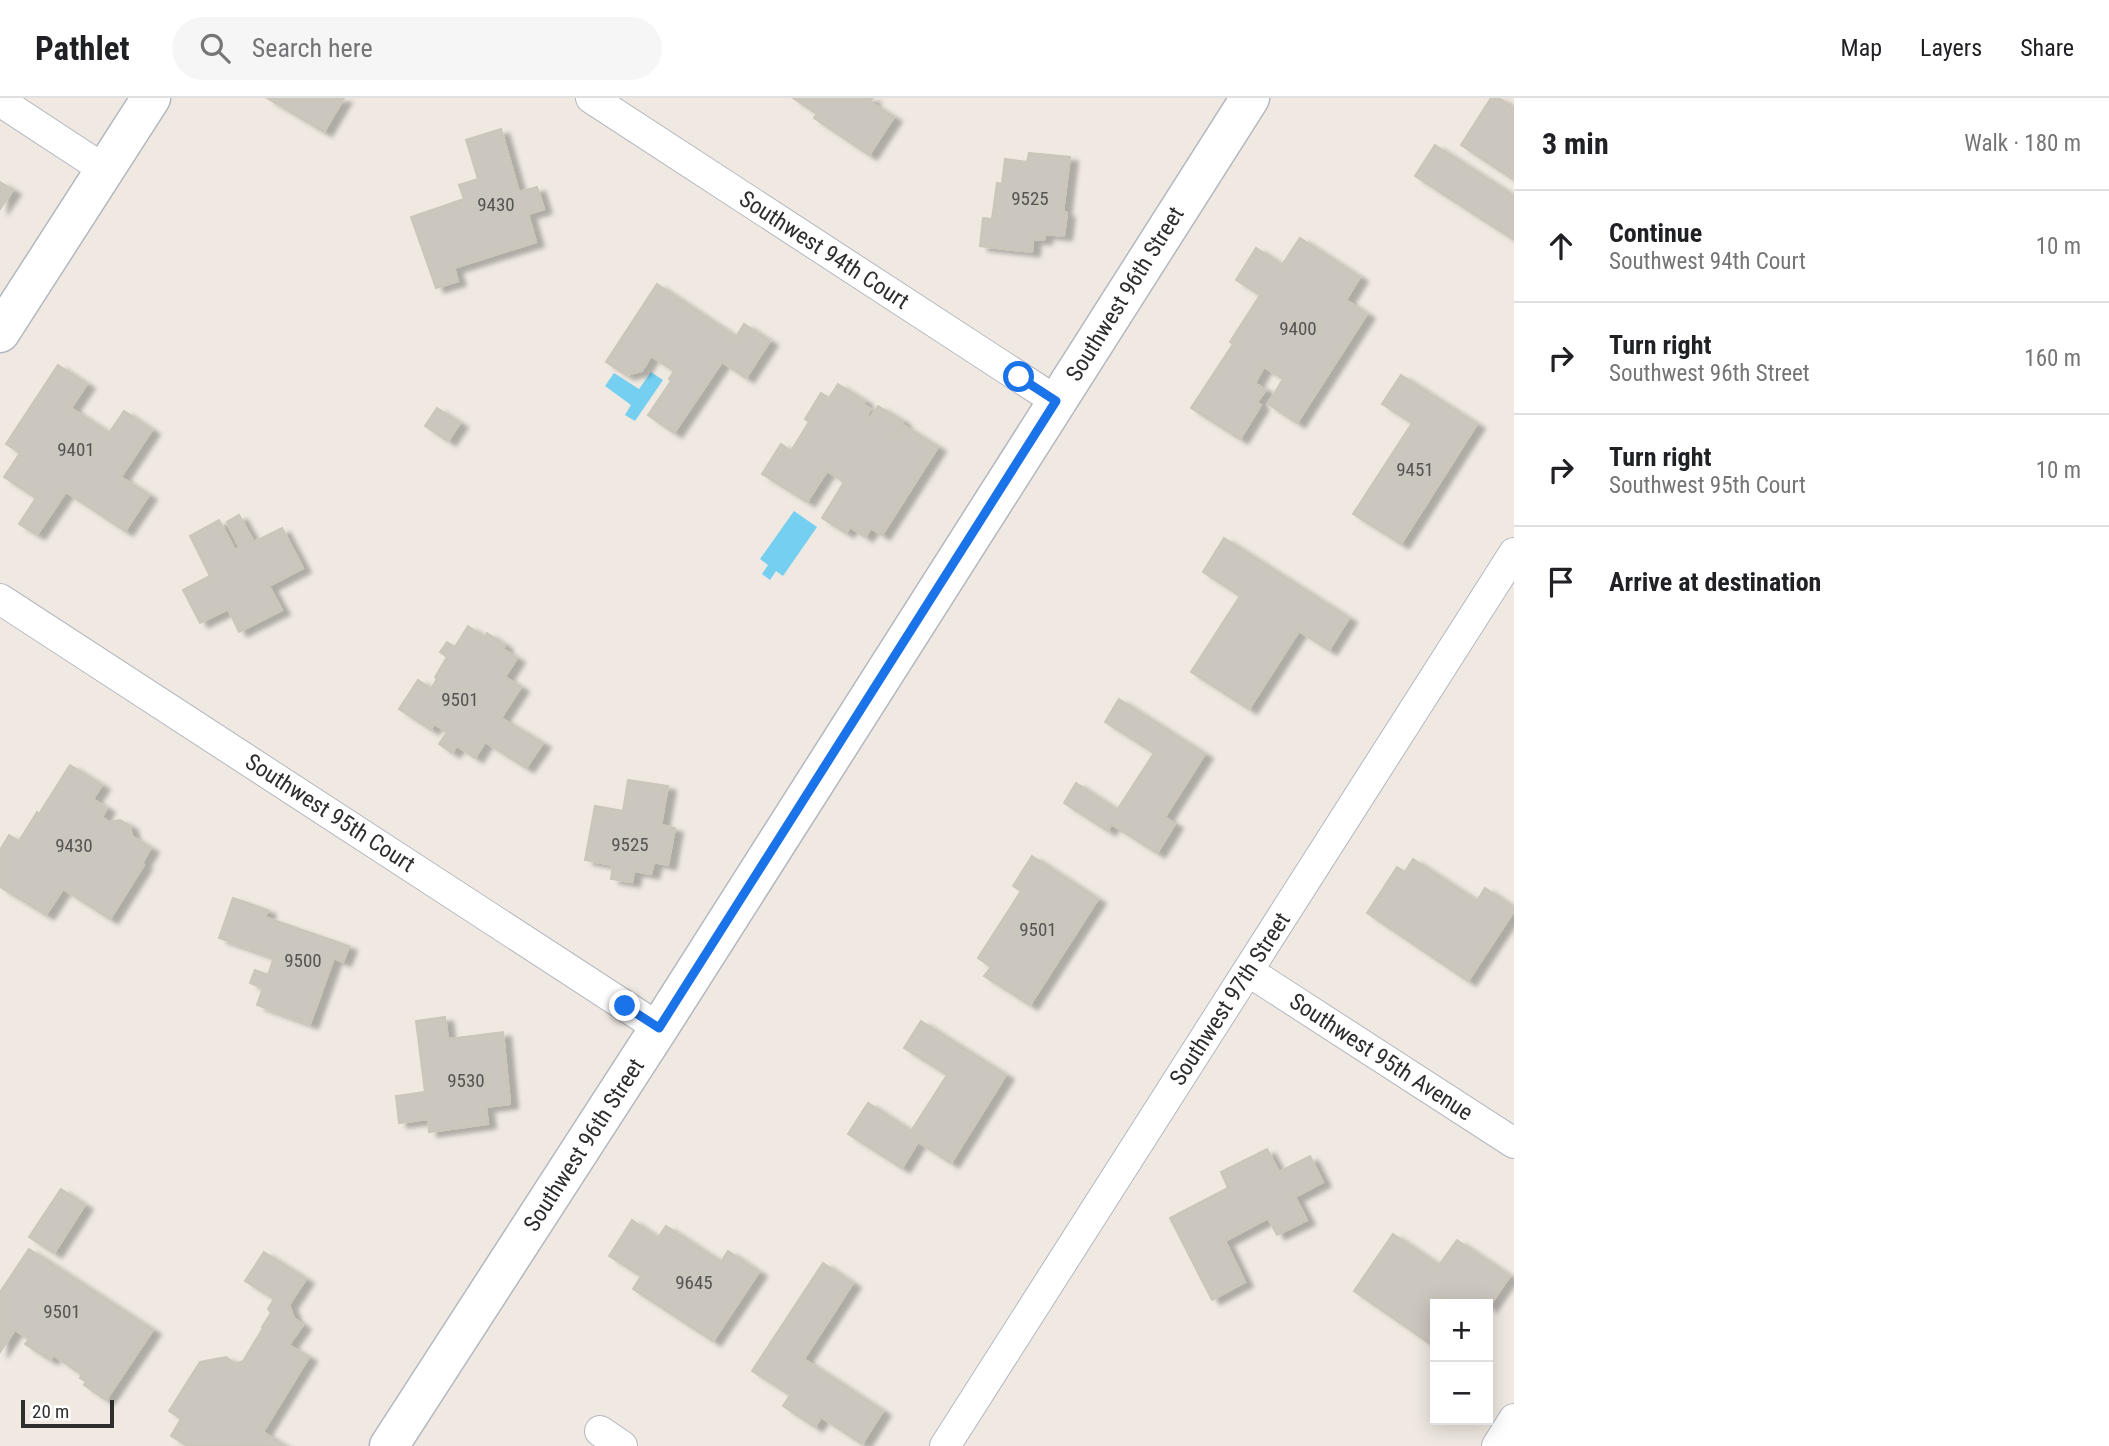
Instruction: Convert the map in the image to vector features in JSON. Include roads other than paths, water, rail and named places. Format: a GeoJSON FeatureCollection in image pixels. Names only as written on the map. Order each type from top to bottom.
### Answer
{"type":"FeatureCollection","features":[{"type":"Feature","properties":{"kind":"street"},"geometry":{"type":"LineString","coordinates":[[0,333],[151,98]]}},
{"type":"Feature","properties":{"kind":"street","name":"Southwest 94th Court"},"geometry":{"type":"LineString","coordinates":[[591,98],[1056,401]]}},
{"type":"Feature","properties":{"kind":"street","name":"Southwest 96th Street"},"geometry":{"type":"LineString","coordinates":[[389,1446],[659,1028],[1250,98]]}},
{"type":"Feature","properties":{"kind":"street"},"geometry":{"type":"LineString","coordinates":[[0,101],[105,170]]}},
{"type":"Feature","properties":{"kind":"street","name":"Southwest 97th Street"},"geometry":{"type":"LineString","coordinates":[[945,1446],[1514,552]]}},
{"type":"Feature","properties":{"kind":"street","name":"Southwest 95th Court"},"geometry":{"type":"LineString","coordinates":[[0,599],[659,1028]]}},
{"type":"Feature","properties":{"kind":"street","name":"Southwest 95th Avenue"},"geometry":{"type":"LineString","coordinates":[[1248,971],[1514,1143]]}},
{"type":"Feature","properties":{"kind":"street"},"geometry":{"type":"LineString","coordinates":[[1497,1446],[1514,1419]]}},
{"type":"Feature","properties":{"kind":"water"},"geometry":{"type":"Polygon","coordinates":[[[651,372],[663,380],[635,421],[625,415],[631,405],[605,386],[614,373],[639,389],[651,372]]]}},
{"type":"Feature","properties":{"kind":"water"},"geometry":{"type":"Polygon","coordinates":[[[794,511],[817,527],[783,576],[776,571],[770,580],[762,574],[768,565],[760,559],[794,511]]]}}]}
